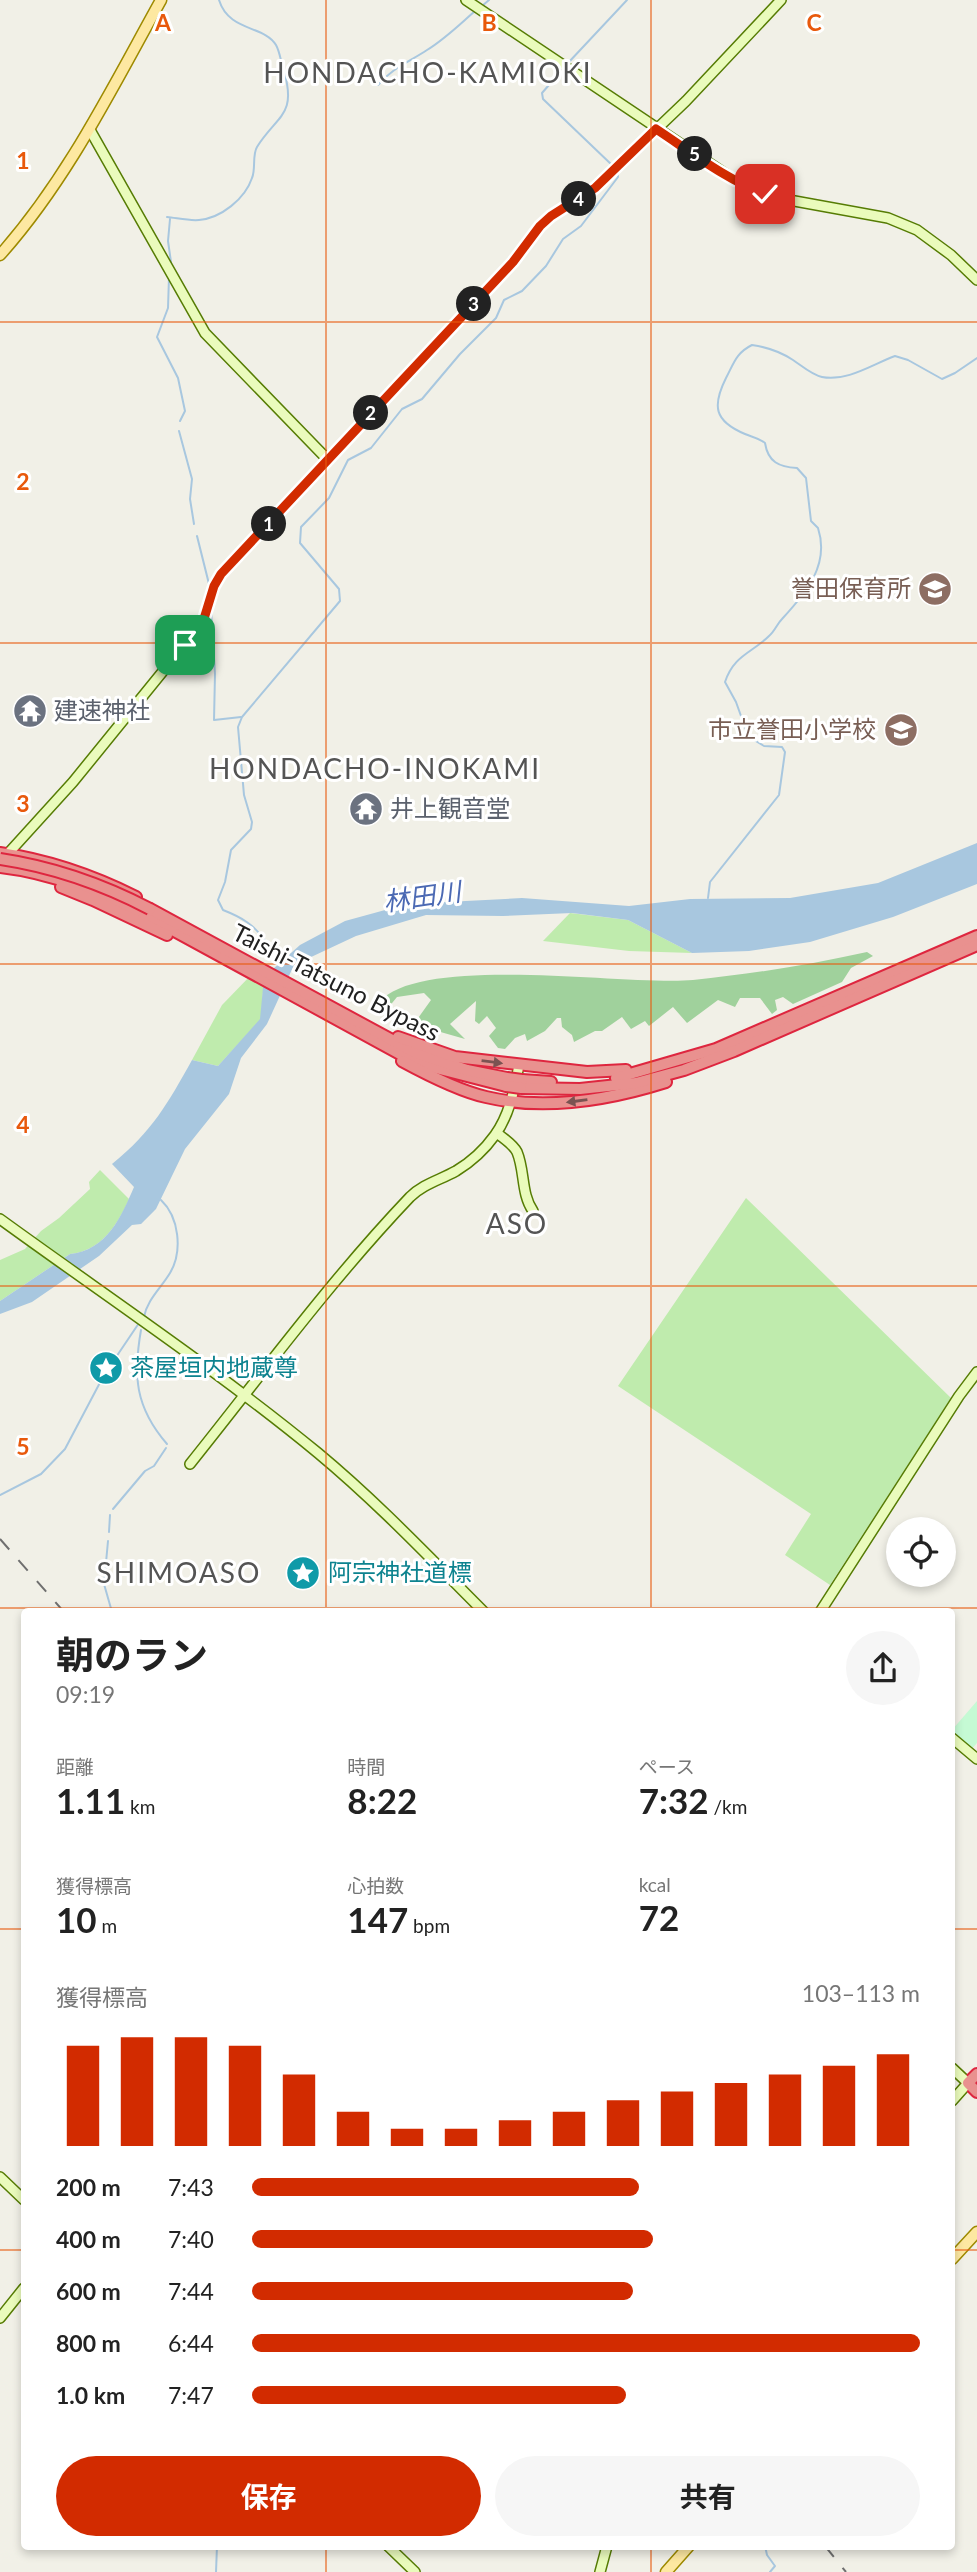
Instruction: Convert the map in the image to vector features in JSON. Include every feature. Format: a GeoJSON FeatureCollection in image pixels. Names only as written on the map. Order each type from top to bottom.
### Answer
{"type":"FeatureCollection","features":[{"type":"Feature","properties":{"kind":"highway"},"geometry":{"type":"LineString","coordinates":[[1,859],[60,865],[94,877],[149,914]]}},
{"type":"Feature","properties":{"kind":"highway","name":"Taishi-Tatsuno Bypass"},"geometry":{"type":"LineString","coordinates":[[1,859],[68,874],[111,890],[231,962],[249,968]]}},
{"type":"Feature","properties":{"kind":"highway"},"geometry":{"type":"LineString","coordinates":[[0,873],[51,884],[93,900],[149,914]]}},
{"type":"Feature","properties":{"kind":"highway","name":"Taishi-Tatsuno Bypass"},"geometry":{"type":"LineString","coordinates":[[149,914],[192,931],[249,968],[332,1014],[416,1053],[507,1082]]}},
{"type":"Feature","properties":{"kind":"highway","name":"Taishi-Tatsuno Bypass"},"geometry":{"type":"LineString","coordinates":[[522,1084],[622,1078],[716,1049],[977,934]]}},
{"type":"Feature","properties":{"kind":"highway","name":"Taishi-Tatsuno Bypass"},"geometry":{"type":"LineString","coordinates":[[332,1014],[356,1032],[432,1067],[507,1082],[580,1089],[636,1083],[684,1070],[977,946]]}},
{"type":"Feature","properties":{"kind":"highway"},"geometry":{"type":"LineString","coordinates":[[332,1014],[455,1057],[587,1072],[653,1069]]}},
{"type":"Feature","properties":{"kind":"highway"},"geometry":{"type":"LineString","coordinates":[[356,1032],[382,1051],[413,1067],[484,1097],[547,1105],[643,1089],[687,1075],[734,1051]]}},
{"type":"Feature","properties":{"kind":"highway"},"geometry":{"type":"LineString","coordinates":[[977,2074],[968,2084],[977,2092]]}},
{"type":"Feature","properties":{"kind":"main road"},"geometry":{"type":"LineString","coordinates":[[0,255],[38,209],[90,130],[161,0]]}},
{"type":"Feature","properties":{"kind":"main road"},"geometry":{"type":"LineString","coordinates":[[955,2256],[977,2232]]}},
{"type":"Feature","properties":{"kind":"main road"},"geometry":{"type":"LineString","coordinates":[[666,2572],[685,2550]]}},
{"type":"Feature","properties":{"kind":"street"},"geometry":{"type":"LineString","coordinates":[[466,0],[745,187],[789,200],[888,218],[917,230],[951,255],[977,280]]}},
{"type":"Feature","properties":{"kind":"street"},"geometry":{"type":"LineString","coordinates":[[1,859],[74,782],[203,622],[214,586],[221,574],[513,262],[540,226],[595,188],[781,0]]}},
{"type":"Feature","properties":{"kind":"street"},"geometry":{"type":"LineString","coordinates":[[90,130],[205,333],[328,460]]}},
{"type":"Feature","properties":{"kind":"street"},"geometry":{"type":"LineString","coordinates":[[190,1464],[368,1243],[422,1186],[468,1163],[483,1150],[496,1133],[511,1101],[519,1065]]}},
{"type":"Feature","properties":{"kind":"street"},"geometry":{"type":"LineString","coordinates":[[496,1133],[512,1145],[517,1153],[527,1203],[533,1211]]}},
{"type":"Feature","properties":{"kind":"street"},"geometry":{"type":"LineString","coordinates":[[0,1219],[244,1396],[349,1481],[480,1608]]}},
{"type":"Feature","properties":{"kind":"street"},"geometry":{"type":"LineString","coordinates":[[823,1608],[952,1406],[977,1372]]}},
{"type":"Feature","properties":{"kind":"street"},"geometry":{"type":"LineString","coordinates":[[955,1741],[977,1759]]}},
{"type":"Feature","properties":{"kind":"street"},"geometry":{"type":"LineString","coordinates":[[955,2071],[968,2084],[955,2098]]}},
{"type":"Feature","properties":{"kind":"street"},"geometry":{"type":"LineString","coordinates":[[0,2176],[21,2197]]}},
{"type":"Feature","properties":{"kind":"street"},"geometry":{"type":"LineString","coordinates":[[0,2318],[21,2292]]}},
{"type":"Feature","properties":{"kind":"street"},"geometry":{"type":"LineString","coordinates":[[392,2550],[415,2572]]}},
{"type":"Feature","properties":{"kind":"street"},"geometry":{"type":"LineString","coordinates":[[600,2572],[606,2550]]}},
{"type":"Feature","properties":{"kind":"green space"},"geometry":{"type":"Polygon","coordinates":[[[570,913],[628,920],[692,953],[629,951],[543,941],[570,913]]]}},
{"type":"Feature","properties":{"kind":"green space"},"geometry":{"type":"Polygon","coordinates":[[[867,952],[873,956],[851,968],[842,982],[793,1004],[783,997],[775,1000],[777,1010],[772,1014],[760,998],[740,998],[735,1007],[718,1000],[687,1023],[673,1007],[649,1026],[645,1021],[631,1029],[622,1017],[602,1031],[595,1031],[574,1042],[572,1035],[562,1027],[561,1018],[557,1018],[545,1031],[527,1041],[525,1034],[515,1038],[505,1049],[498,1048],[489,1036],[496,1028],[487,1016],[479,1024],[475,1021],[476,1001],[450,1024],[465,1039],[437,1031],[416,1021],[431,1000],[424,993],[397,997],[388,1008],[379,1002],[402,987],[437,979],[527,975],[693,980],[780,969],[867,952]]]}},
{"type":"Feature","properties":{"kind":"green space"},"geometry":{"type":"Polygon","coordinates":[[[254,972],[264,977],[261,1019],[218,1066],[192,1060],[222,1005],[254,972]]]}},
{"type":"Feature","properties":{"kind":"green space"},"geometry":{"type":"Polygon","coordinates":[[[100,1170],[129,1199],[107,1236],[91,1248],[70,1254],[0,1301],[0,1260],[25,1249],[41,1231],[90,1189],[89,1182],[100,1170]]]}},
{"type":"Feature","properties":{"kind":"green space"},"geometry":{"type":"Polygon","coordinates":[[[746,1198],[951,1398],[830,1585],[785,1555],[811,1514],[618,1386],[746,1198]]]}},
{"type":"Feature","properties":{"kind":"green space"},"geometry":{"type":"Polygon","coordinates":[[[977,1701],[977,1743],[971,1750],[955,1733],[955,1727],[977,1701]]]}},
{"type":"Feature","properties":{"kind":"water"},"geometry":{"type":"Polygon","coordinates":[[[977,843],[977,884],[893,917],[810,942],[749,951],[692,953],[628,920],[572,913],[426,915],[356,936],[294,965],[267,1024],[241,1058],[229,1094],[185,1149],[156,1209],[141,1224],[132,1225],[99,1256],[32,1302],[0,1314],[0,1301],[70,1254],[94,1246],[111,1230],[134,1187],[112,1164],[149,1128],[192,1060],[218,1066],[260,1019],[264,977],[300,945],[345,921],[407,904],[522,898],[629,906],[690,899],[790,898],[878,883],[977,843]]]}},
{"type":"Feature","properties":{"kind":"waterway"},"geometry":{"type":"LineString","coordinates":[[167,217],[199,220],[216,216],[238,200],[252,178],[257,147],[283,114],[286,106],[287,86],[276,45],[263,34],[230,18],[219,0]]}},
{"type":"Feature","properties":{"kind":"waterway"},"geometry":{"type":"LineString","coordinates":[[482,6],[489,0]]}},
{"type":"Feature","properties":{"kind":"waterway"},"geometry":{"type":"LineString","coordinates":[[568,63],[627,0]]}},
{"type":"Feature","properties":{"kind":"waterway"},"geometry":{"type":"LineString","coordinates":[[378,85],[395,70],[440,41],[475,11]]}},
{"type":"Feature","properties":{"kind":"waterway"},"geometry":{"type":"LineString","coordinates":[[562,70],[542,93],[543,99],[613,166]]}},
{"type":"Feature","properties":{"kind":"waterway"},"geometry":{"type":"LineString","coordinates":[[266,942],[247,922],[223,910],[218,900],[225,882],[231,850],[251,829],[252,822],[244,795],[238,727],[242,717],[340,601],[339,589],[300,543],[301,527],[329,498],[348,460],[371,448],[402,409],[422,399],[460,354],[496,318],[504,300],[522,291],[546,266],[563,239],[581,226],[618,177],[617,170]]}},
{"type":"Feature","properties":{"kind":"waterway"},"geometry":{"type":"LineString","coordinates":[[170,219],[168,241],[171,262]]}},
{"type":"Feature","properties":{"kind":"waterway"},"geometry":{"type":"LineString","coordinates":[[169,277],[168,308],[157,337],[178,378],[185,411],[180,421]]}},
{"type":"Feature","properties":{"kind":"waterway"},"geometry":{"type":"LineString","coordinates":[[708,898],[710,882],[779,795],[785,752],[782,747],[764,746],[754,740],[746,730],[725,682],[738,660],[771,634],[807,589],[814,578],[821,554],[818,528],[811,521],[806,478],[797,468],[775,462],[765,443],[735,429],[722,418],[718,405],[726,378],[739,355],[752,345],[778,352],[815,374],[831,378],[850,375],[895,356],[908,360],[942,379],[977,358]]}},
{"type":"Feature","properties":{"kind":"waterway"},"geometry":{"type":"LineString","coordinates":[[179,431],[192,479],[190,499],[194,524]]}},
{"type":"Feature","properties":{"kind":"waterway"},"geometry":{"type":"LineString","coordinates":[[197,536],[209,584]]}},
{"type":"Feature","properties":{"kind":"waterway"},"geometry":{"type":"LineString","coordinates":[[211,610],[215,674],[214,720],[241,717]]}},
{"type":"Feature","properties":{"kind":"waterway"},"geometry":{"type":"LineString","coordinates":[[273,951],[280,963]]}},
{"type":"Feature","properties":{"kind":"waterway"},"geometry":{"type":"LineString","coordinates":[[144,1317],[151,1300],[170,1273],[177,1255],[175,1225],[172,1215],[161,1200]]}},
{"type":"Feature","properties":{"kind":"waterway"},"geometry":{"type":"LineString","coordinates":[[0,1495],[41,1474],[65,1449],[104,1375],[139,1323]]}},
{"type":"Feature","properties":{"kind":"waterway"},"geometry":{"type":"LineString","coordinates":[[141,1330],[137,1362],[139,1390],[148,1417],[167,1444]]}},
{"type":"Feature","properties":{"kind":"waterway"},"geometry":{"type":"LineString","coordinates":[[113,1509],[145,1471],[154,1466],[166,1448]]}},
{"type":"Feature","properties":{"kind":"waterway"},"geometry":{"type":"LineString","coordinates":[[109,1532],[110,1515]]}},
{"type":"Feature","properties":{"kind":"waterway"},"geometry":{"type":"LineString","coordinates":[[108,1541],[104,1584],[111,1608]]}},
{"type":"Feature","properties":{"kind":"waterway"},"geometry":{"type":"LineString","coordinates":[[216,2572],[217,2550]]}},
{"type":"Feature","properties":{"kind":"waterway"},"geometry":{"type":"LineString","coordinates":[[766,2550],[775,2566],[770,2572]]}},
{"type":"Feature","properties":{"kind":"railway"},"geometry":{"type":"LineString","coordinates":[[0,1539],[60,1608]]}},
{"type":"Feature","properties":{"kind":"railway"},"geometry":{"type":"LineString","coordinates":[[828,2550],[846,2572]]}},
{"type":"Feature","properties":{"kind":"place","name":"誉田保育所"},"geometry":{"type":"Point","coordinates":[935,589]}},
{"type":"Feature","properties":{"kind":"place","name":"建速神社"},"geometry":{"type":"Point","coordinates":[30,711]}},
{"type":"Feature","properties":{"kind":"place","name":"市立誉田小学校"},"geometry":{"type":"Point","coordinates":[901,730]}},
{"type":"Feature","properties":{"kind":"place","name":"井上観音堂"},"geometry":{"type":"Point","coordinates":[366,809]}},
{"type":"Feature","properties":{"kind":"place","name":"茶屋垣内地蔵尊"},"geometry":{"type":"Point","coordinates":[106,1368]}},
{"type":"Feature","properties":{"kind":"place","name":"阿宗神社道標"},"geometry":{"type":"Point","coordinates":[303,1573]}},
{"type":"Feature","properties":{"kind":"district","name":"HONDACHO-KAMIOKI"},"geometry":{"type":"Point","coordinates":[428,73]}},
{"type":"Feature","properties":{"kind":"district","name":"HONDACHO-INOKAMI"},"geometry":{"type":"Point","coordinates":[375,769]}},
{"type":"Feature","properties":{"kind":"district","name":"ASO"},"geometry":{"type":"Point","coordinates":[517,1224]}},
{"type":"Feature","properties":{"kind":"district","name":"SHIMOASO"},"geometry":{"type":"Point","coordinates":[179,1573]}},
{"type":"Feature","properties":{"kind":"route"},"geometry":{"type":"LineString","coordinates":[[185,645],[203,622],[214,586],[221,574],[513,262],[540,226],[595,188],[656,129],[745,187],[765,194]]}},
{"type":"Feature","properties":{"kind":"water label","name":"林田川"},"geometry":{"type":"Point","coordinates":[422,897]}}]}
